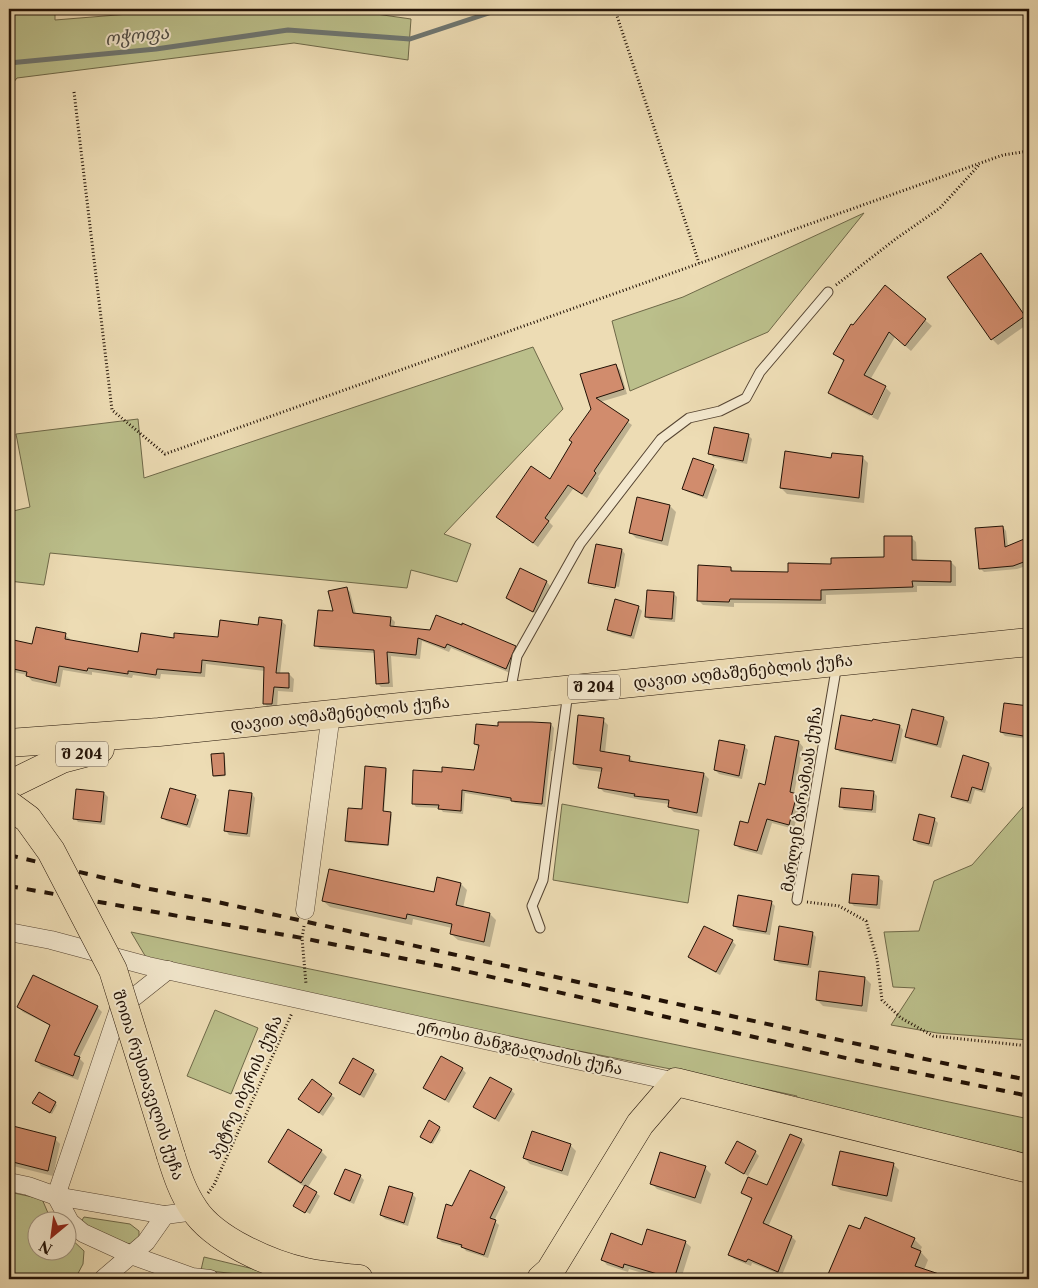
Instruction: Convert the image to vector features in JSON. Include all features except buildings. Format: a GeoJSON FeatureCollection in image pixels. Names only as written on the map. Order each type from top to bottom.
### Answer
{"type":"FeatureCollection","features":[{"type":"Feature","properties":{"kind":"main road","name":"დავით აღმაშენებლის ქუჩა"},"geometry":{"type":"LineString","coordinates":[[9,743],[159,732],[1029,642]]}},
{"type":"Feature","properties":{"kind":"main road","name":"დავით აღმაშენებლის ქუჩა"},"geometry":{"type":"LineString","coordinates":[[9,785],[62,759],[159,732]]}},
{"type":"Feature","properties":{"kind":"main road","name":"შოთა რუსთაველის ქუჩა"},"geometry":{"type":"LineString","coordinates":[[9,805],[28,819],[51,851],[113,970],[182,1189],[194,1211],[215,1233],[240,1247],[288,1268],[321,1275],[359,1279]]}},
{"type":"Feature","properties":{"kind":"main road","name":"ეროსი მანჯგალაძის ქუჩა"},"geometry":{"type":"LineString","coordinates":[[676,1082],[1029,1169]]}},
{"type":"Feature","properties":{"kind":"main road"},"geometry":{"type":"LineString","coordinates":[[542,1279],[550,1271],[640,1124],[676,1082]]}},
{"type":"Feature","properties":{"kind":"street"},"geometry":{"type":"LineString","coordinates":[[305,910],[331,714]]}},
{"type":"Feature","properties":{"kind":"street","name":"ეროსი მანჯგალაძის ქუჩა"},"geometry":{"type":"LineString","coordinates":[[9,932],[51,940],[168,970],[676,1082]]}},
{"type":"Feature","properties":{"kind":"street"},"geometry":{"type":"LineString","coordinates":[[168,970],[119,1009],[56,1196],[70,1222],[83,1233],[131,1255],[192,1276],[210,1279]]}},
{"type":"Feature","properties":{"kind":"street"},"geometry":{"type":"LineString","coordinates":[[9,1182],[28,1186],[56,1196],[166,1215],[194,1211]]}},
{"type":"Feature","properties":{"kind":"street"},"geometry":{"type":"LineString","coordinates":[[103,1279],[146,1242],[166,1215]]}},
{"type":"Feature","properties":{"kind":"lane"},"geometry":{"type":"LineString","coordinates":[[510,696],[517,656],[580,544],[661,439],[689,418],[720,411],[746,398],[760,372],[828,292]]}},
{"type":"Feature","properties":{"kind":"lane","name":"მარლენ ბარამიას ქუჩა"},"geometry":{"type":"LineString","coordinates":[[797,900],[838,662]]}},
{"type":"Feature","properties":{"kind":"lane"},"geometry":{"type":"LineString","coordinates":[[540,928],[532,906],[544,880],[568,690]]}},
{"type":"Feature","properties":{"kind":"path"},"geometry":{"type":"LineString","coordinates":[[614,10],[698,263]]}},
{"type":"Feature","properties":{"kind":"path"},"geometry":{"type":"LineString","coordinates":[[74,92],[112,410],[166,454],[981,162],[1003,155],[1029,151]]}},
{"type":"Feature","properties":{"kind":"path"},"geometry":{"type":"LineString","coordinates":[[828,292],[940,208],[981,162]]}},
{"type":"Feature","properties":{"kind":"path","name":"მარლენ ბარამიას ქუჩა"},"geometry":{"type":"LineString","coordinates":[[797,900],[839,906],[866,921],[877,959],[882,1000],[901,1018],[933,1036],[1029,1046]]}},
{"type":"Feature","properties":{"kind":"path","name":"პეტრე იბერის ქუჩა"},"geometry":{"type":"LineString","coordinates":[[214,1185],[300,999],[306,981],[302,938],[305,910]]}},
{"type":"Feature","properties":{"kind":"green space"},"geometry":{"type":"Polygon","coordinates":[[[9,9],[55,9],[55,20],[191,9],[341,9],[411,19],[408,60],[294,43],[17,78],[9,88],[9,9]]]}},
{"type":"Feature","properties":{"kind":"green space"},"geometry":{"type":"Polygon","coordinates":[[[864,213],[768,332],[630,391],[612,321],[683,297],[864,213]]]}},
{"type":"Feature","properties":{"kind":"green space"},"geometry":{"type":"Polygon","coordinates":[[[533,347],[563,409],[444,534],[471,544],[457,582],[411,570],[407,588],[50,553],[44,585],[9,581],[9,512],[30,507],[16,434],[138,419],[144,478],[533,347]]]}},
{"type":"Feature","properties":{"kind":"green space"},"geometry":{"type":"Polygon","coordinates":[[[1029,800],[1029,1040],[937,1033],[891,1025],[915,988],[893,987],[884,932],[919,931],[934,881],[972,865],[1029,800]]]}},
{"type":"Feature","properties":{"kind":"green space"},"geometry":{"type":"Polygon","coordinates":[[[562,804],[699,830],[688,903],[553,880],[562,804]]]}},
{"type":"Feature","properties":{"kind":"green space"},"geometry":{"type":"Polygon","coordinates":[[[131,932],[1029,1119],[1029,1162],[796,1102],[797,1096],[686,1072],[375,1011],[147,959],[131,932]]]}},
{"type":"Feature","properties":{"kind":"green space"},"geometry":{"type":"Polygon","coordinates":[[[215,1010],[258,1028],[231,1094],[187,1076],[215,1010]]]}},
{"type":"Feature","properties":{"kind":"green space"},"geometry":{"type":"Polygon","coordinates":[[[9,1192],[42,1199],[47,1210],[28,1210],[28,1260],[78,1260],[78,1245],[84,1251],[83,1264],[75,1279],[9,1279],[9,1192]]]}},
{"type":"Feature","properties":{"kind":"green space"},"geometry":{"type":"Polygon","coordinates":[[[84,1217],[130,1224],[139,1231],[139,1237],[133,1244],[124,1243],[83,1224],[82,1220],[84,1217]]]}},
{"type":"Feature","properties":{"kind":"green space"},"geometry":{"type":"Polygon","coordinates":[[[204,1257],[274,1274],[273,1278],[201,1270],[204,1257]]]}},
{"type":"Feature","properties":{"kind":"waterway","name":"ოჭოფა"},"geometry":{"type":"LineString","coordinates":[[9,63],[156,49],[288,30],[410,39],[501,9]]}},
{"type":"Feature","properties":{"kind":"railway"},"geometry":{"type":"LineString","coordinates":[[9,855],[150,889],[222,903],[952,1065],[1029,1080]]}},
{"type":"Feature","properties":{"kind":"railway"},"geometry":{"type":"LineString","coordinates":[[9,886],[302,938],[461,970],[859,1061],[1029,1096]]}}]}
